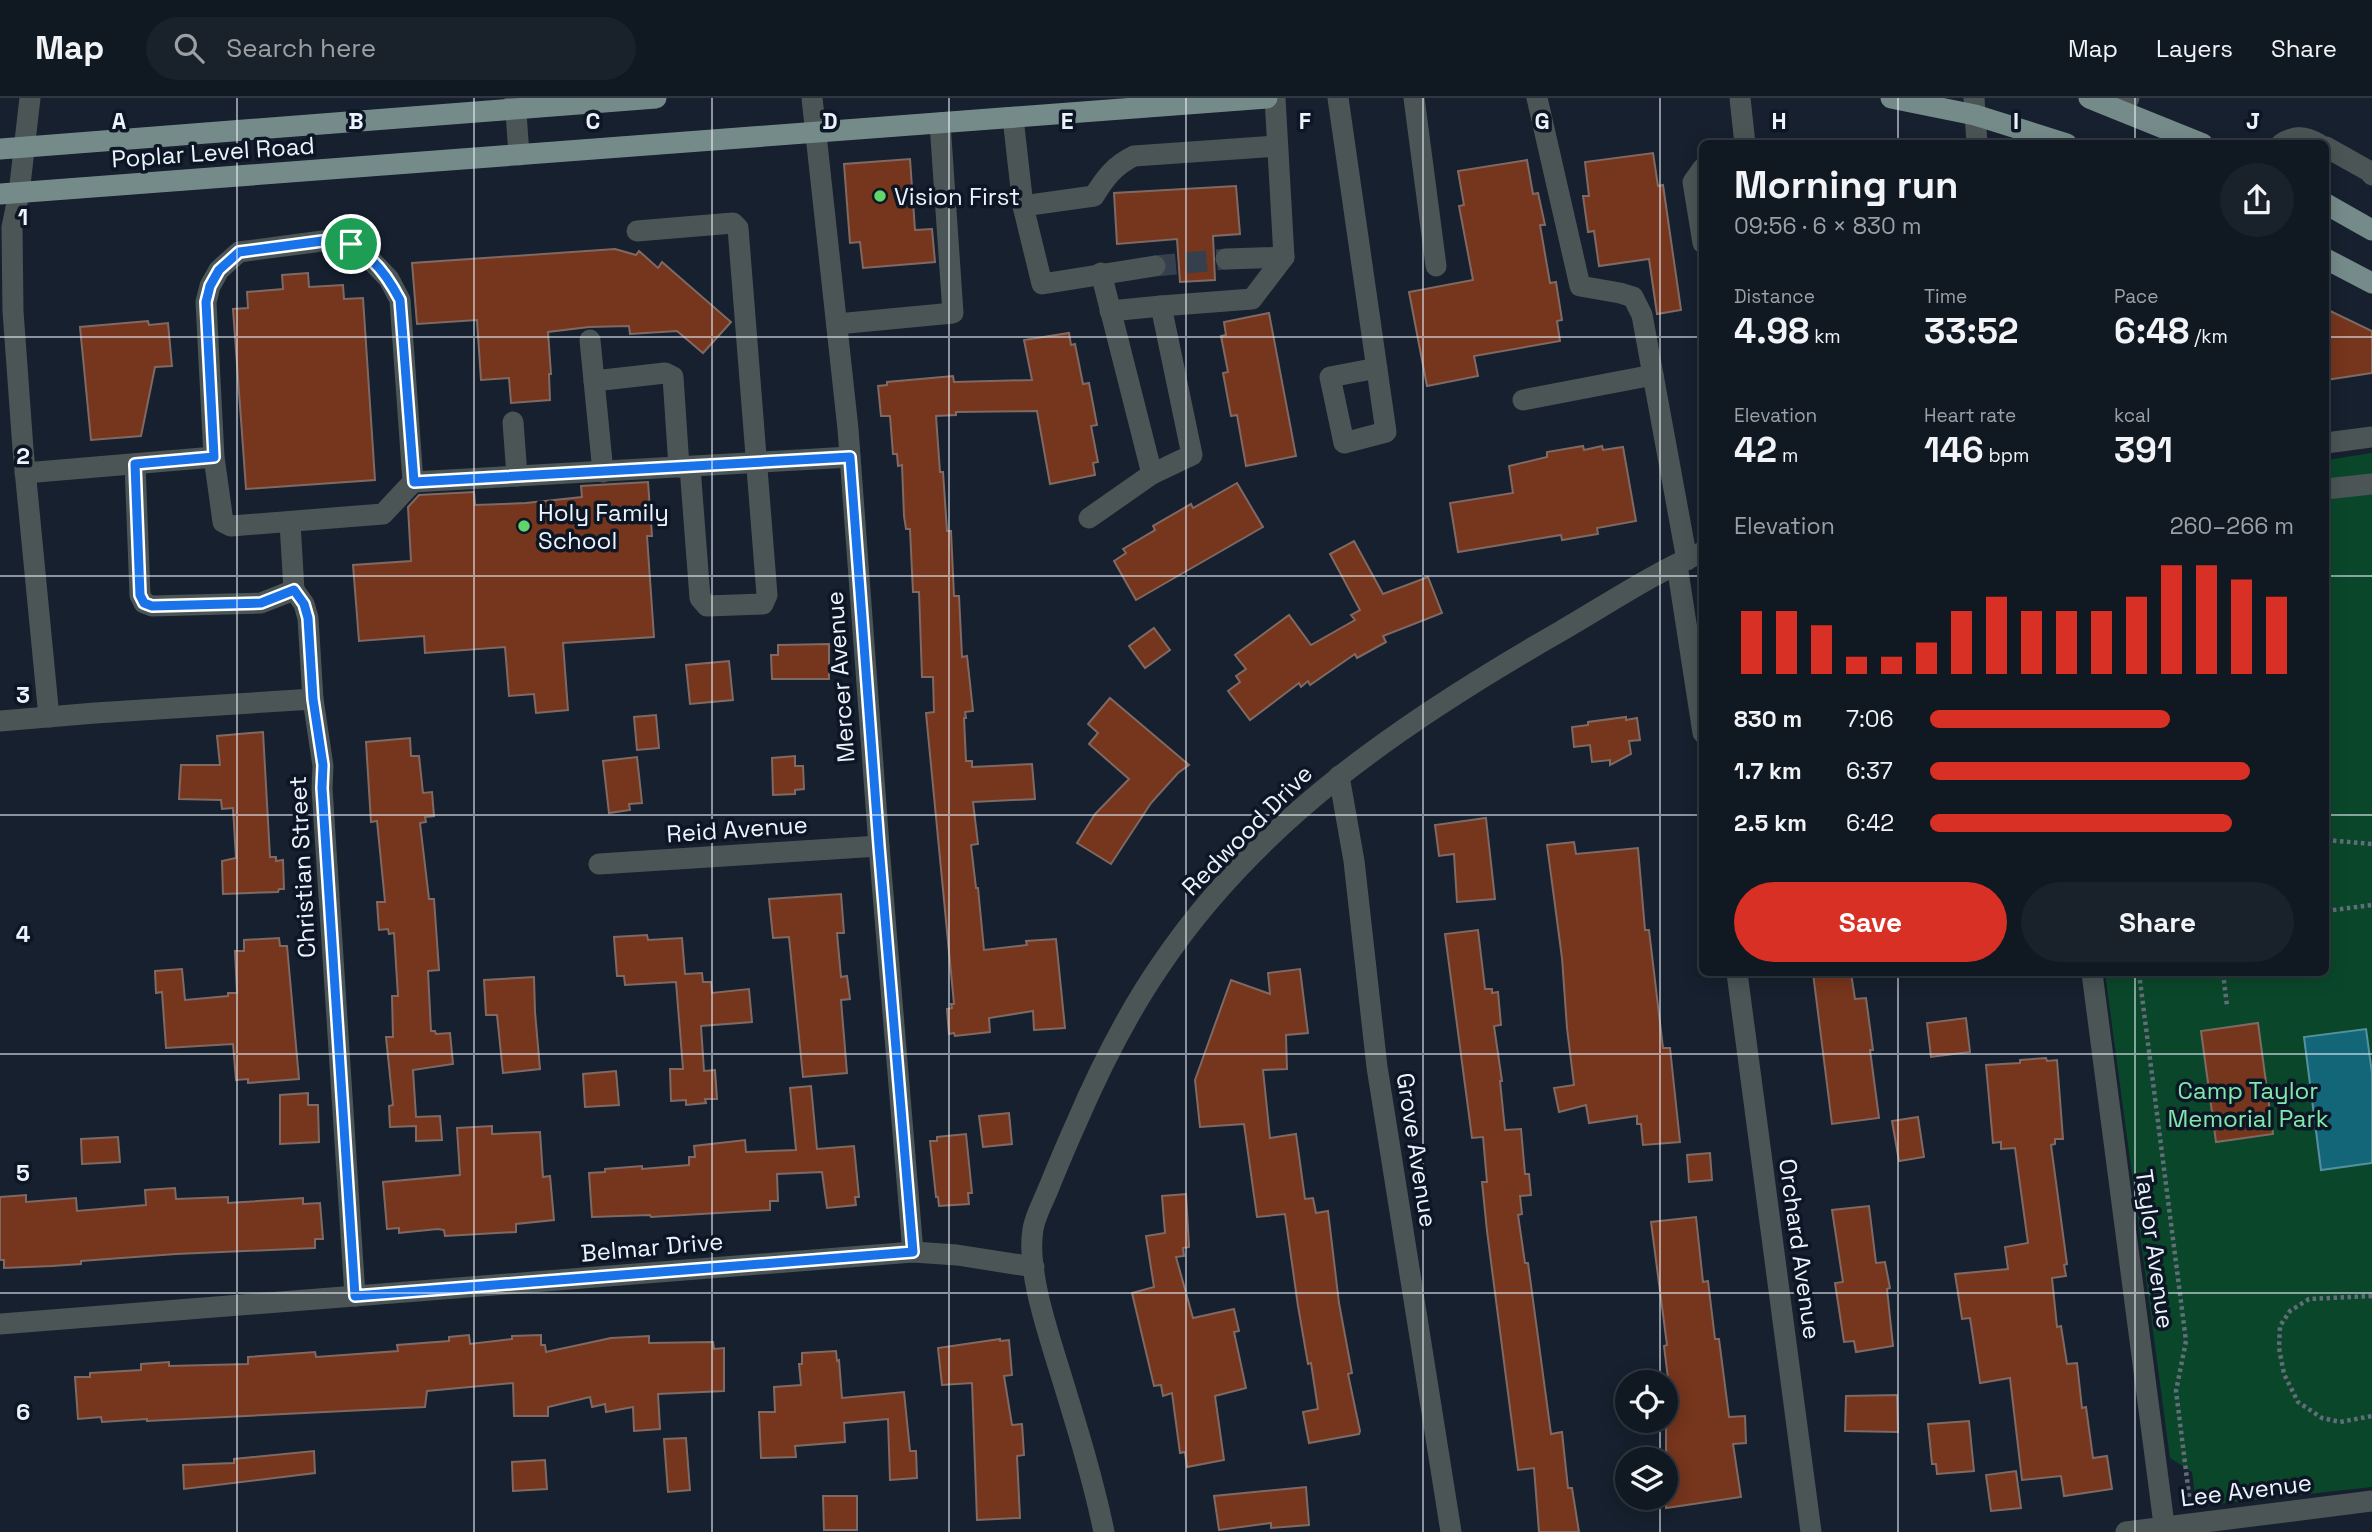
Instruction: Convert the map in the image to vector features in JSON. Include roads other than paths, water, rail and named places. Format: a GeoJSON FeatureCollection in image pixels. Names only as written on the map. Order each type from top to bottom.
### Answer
{"type":"FeatureCollection","features":[{"type":"Feature","properties":{"kind":"main road","name":"Poplar Level Road"},"geometry":{"type":"LineString","coordinates":[[0,149],[515,103],[656,98]]}},
{"type":"Feature","properties":{"kind":"main road","name":"Poplar Level Road"},"geometry":{"type":"LineString","coordinates":[[9,193],[1267,98]]}},
{"type":"Feature","properties":{"kind":"main road"},"geometry":{"type":"LineString","coordinates":[[1891,98],[1975,106],[2057,140]]}},
{"type":"Feature","properties":{"kind":"main road"},"geometry":{"type":"LineString","coordinates":[[2089,98],[2125,105],[2195,140]]}},
{"type":"Feature","properties":{"kind":"main road"},"geometry":{"type":"LineString","coordinates":[[2329,206],[2372,230]]}},
{"type":"Feature","properties":{"kind":"main road"},"geometry":{"type":"LineString","coordinates":[[2329,261],[2372,283]]}},
{"type":"Feature","properties":{"kind":"street"},"geometry":{"type":"LineString","coordinates":[[30,98],[25,147],[9,193],[13,311],[25,473],[49,717]]}},
{"type":"Feature","properties":{"kind":"street","name":"Mercer Avenue"},"geometry":{"type":"LineString","coordinates":[[813,98],[850,457],[913,1252]]}},
{"type":"Feature","properties":{"kind":"street"},"geometry":{"type":"LineString","coordinates":[[1110,311],[1252,299],[1284,257],[1275,98]]}},
{"type":"Feature","properties":{"kind":"street"},"geometry":{"type":"LineString","coordinates":[[1338,98],[1377,368]]}},
{"type":"Feature","properties":{"kind":"street"},"geometry":{"type":"LineString","coordinates":[[1414,98],[1436,266]]}},
{"type":"Feature","properties":{"kind":"street"},"geometry":{"type":"LineString","coordinates":[[1537,98],[1580,286],[1633,297],[1642,315],[1689,559],[1699,683]]}},
{"type":"Feature","properties":{"kind":"street"},"geometry":{"type":"LineString","coordinates":[[1740,98],[1745,140]]}},
{"type":"Feature","properties":{"kind":"street"},"geometry":{"type":"LineString","coordinates":[[515,103],[519,155]]}},
{"type":"Feature","properties":{"kind":"street"},"geometry":{"type":"LineString","coordinates":[[1975,106],[1977,140]]}},
{"type":"Feature","properties":{"kind":"street"},"geometry":{"type":"LineString","coordinates":[[1013,118],[1023,206],[1042,284],[1155,266]]}},
{"type":"Feature","properties":{"kind":"street"},"geometry":{"type":"LineString","coordinates":[[837,324],[953,313],[940,123]]}},
{"type":"Feature","properties":{"kind":"street"},"geometry":{"type":"LineString","coordinates":[[2287,140],[2293,136],[2312,140]]}},
{"type":"Feature","properties":{"kind":"street"},"geometry":{"type":"LineString","coordinates":[[1023,206],[1094,196],[1104,179],[1120,163],[1135,156],[1277,146]]}},
{"type":"Feature","properties":{"kind":"street"},"geometry":{"type":"LineString","coordinates":[[2329,149],[2369,171],[2372,176]]}},
{"type":"Feature","properties":{"kind":"street"},"geometry":{"type":"LineString","coordinates":[[1699,173],[1693,181],[1699,218]]}},
{"type":"Feature","properties":{"kind":"street"},"geometry":{"type":"LineString","coordinates":[[594,381],[664,373],[673,377],[699,598],[707,606],[762,604],[767,595],[738,228],[733,223],[637,231]]}},
{"type":"Feature","properties":{"kind":"street"},"geometry":{"type":"LineString","coordinates":[[414,482],[400,300],[389,279],[363,252],[351,244],[330,240],[239,252],[219,270],[210,286],[206,302],[214,457],[223,523],[231,526],[383,514],[414,482],[850,457]]}},
{"type":"Feature","properties":{"kind":"street"},"geometry":{"type":"LineString","coordinates":[[1226,259],[1284,257]]}},
{"type":"Feature","properties":{"kind":"street"},"geometry":{"type":"LineString","coordinates":[[1101,273],[1152,474]]}},
{"type":"Feature","properties":{"kind":"street"},"geometry":{"type":"LineString","coordinates":[[1089,518],[1152,474],[1192,455],[1160,306]]}},
{"type":"Feature","properties":{"kind":"street"},"geometry":{"type":"LineString","coordinates":[[590,340],[603,471]]}},
{"type":"Feature","properties":{"kind":"street"},"geometry":{"type":"LineString","coordinates":[[1523,400],[1653,375]]}},
{"type":"Feature","properties":{"kind":"street"},"geometry":{"type":"LineString","coordinates":[[513,422],[517,477]]}},
{"type":"Feature","properties":{"kind":"street"},"geometry":{"type":"LineString","coordinates":[[2329,443],[2372,437]]}},
{"type":"Feature","properties":{"kind":"street"},"geometry":{"type":"LineString","coordinates":[[25,473],[214,457]]}},
{"type":"Feature","properties":{"kind":"street"},"geometry":{"type":"LineString","coordinates":[[135,464],[140,595],[144,603],[152,606],[261,603],[294,590],[290,523]]}},
{"type":"Feature","properties":{"kind":"street"},"geometry":{"type":"LineString","coordinates":[[2329,489],[2372,484]]}},
{"type":"Feature","properties":{"kind":"street","name":"Redwood Drive"},"geometry":{"type":"LineString","coordinates":[[1034,1267],[1033,1229],[1038,1213],[1100,1067],[1123,1024],[1161,964],[1222,886],[1295,813],[1382,743],[1536,646],[1689,559]]}},
{"type":"Feature","properties":{"kind":"street","name":"Christian Street"},"geometry":{"type":"LineString","coordinates":[[294,590],[304,604],[308,618],[313,699],[323,765],[323,816],[355,1296]]}},
{"type":"Feature","properties":{"kind":"street"},"geometry":{"type":"LineString","coordinates":[[0,721],[313,699]]}},
{"type":"Feature","properties":{"kind":"street","name":"Grove Avenue"},"geometry":{"type":"LineString","coordinates":[[1339,776],[1354,861],[1377,1067],[1451,1532]]}},
{"type":"Feature","properties":{"kind":"street","name":"Reid Avenue"},"geometry":{"type":"LineString","coordinates":[[599,864],[879,846]]}},
{"type":"Feature","properties":{"kind":"street","name":"Orchard Avenue"},"geometry":{"type":"LineString","coordinates":[[1737,976],[1811,1532]]}},
{"type":"Feature","properties":{"kind":"street","name":"Taylor Avenue"},"geometry":{"type":"LineString","coordinates":[[2092,976],[2165,1529]]}},
{"type":"Feature","properties":{"kind":"street","name":"Belmar Drive"},"geometry":{"type":"LineString","coordinates":[[0,1324],[913,1252],[957,1255],[1034,1267]]}},
{"type":"Feature","properties":{"kind":"street"},"geometry":{"type":"LineString","coordinates":[[1034,1267],[1046,1326],[1081,1442],[1104,1532]]}},
{"type":"Feature","properties":{"kind":"street","name":"Lee Avenue"},"geometry":{"type":"LineString","coordinates":[[2126,1532],[2372,1501]]}},
{"type":"Feature","properties":{"kind":"water"},"geometry":{"type":"Polygon","coordinates":[[[2366,1029],[2372,1073],[2372,1163],[2321,1170],[2304,1037],[2366,1029]]]}},
{"type":"Feature","properties":{"kind":"tunnel"},"geometry":{"type":"LineString","coordinates":[[1155,266],[1226,259]]}},
{"type":"Feature","properties":{"kind":"place","name":"Vision First"},"geometry":{"type":"Point","coordinates":[880,196]}},
{"type":"Feature","properties":{"kind":"place","name":"Holy Family School"},"geometry":{"type":"Point","coordinates":[524,526]}},
{"type":"Feature","properties":{"kind":"park label","name":"Camp Taylor Memorial Park"},"geometry":{"type":"Point","coordinates":[2248,1104]}}]}
